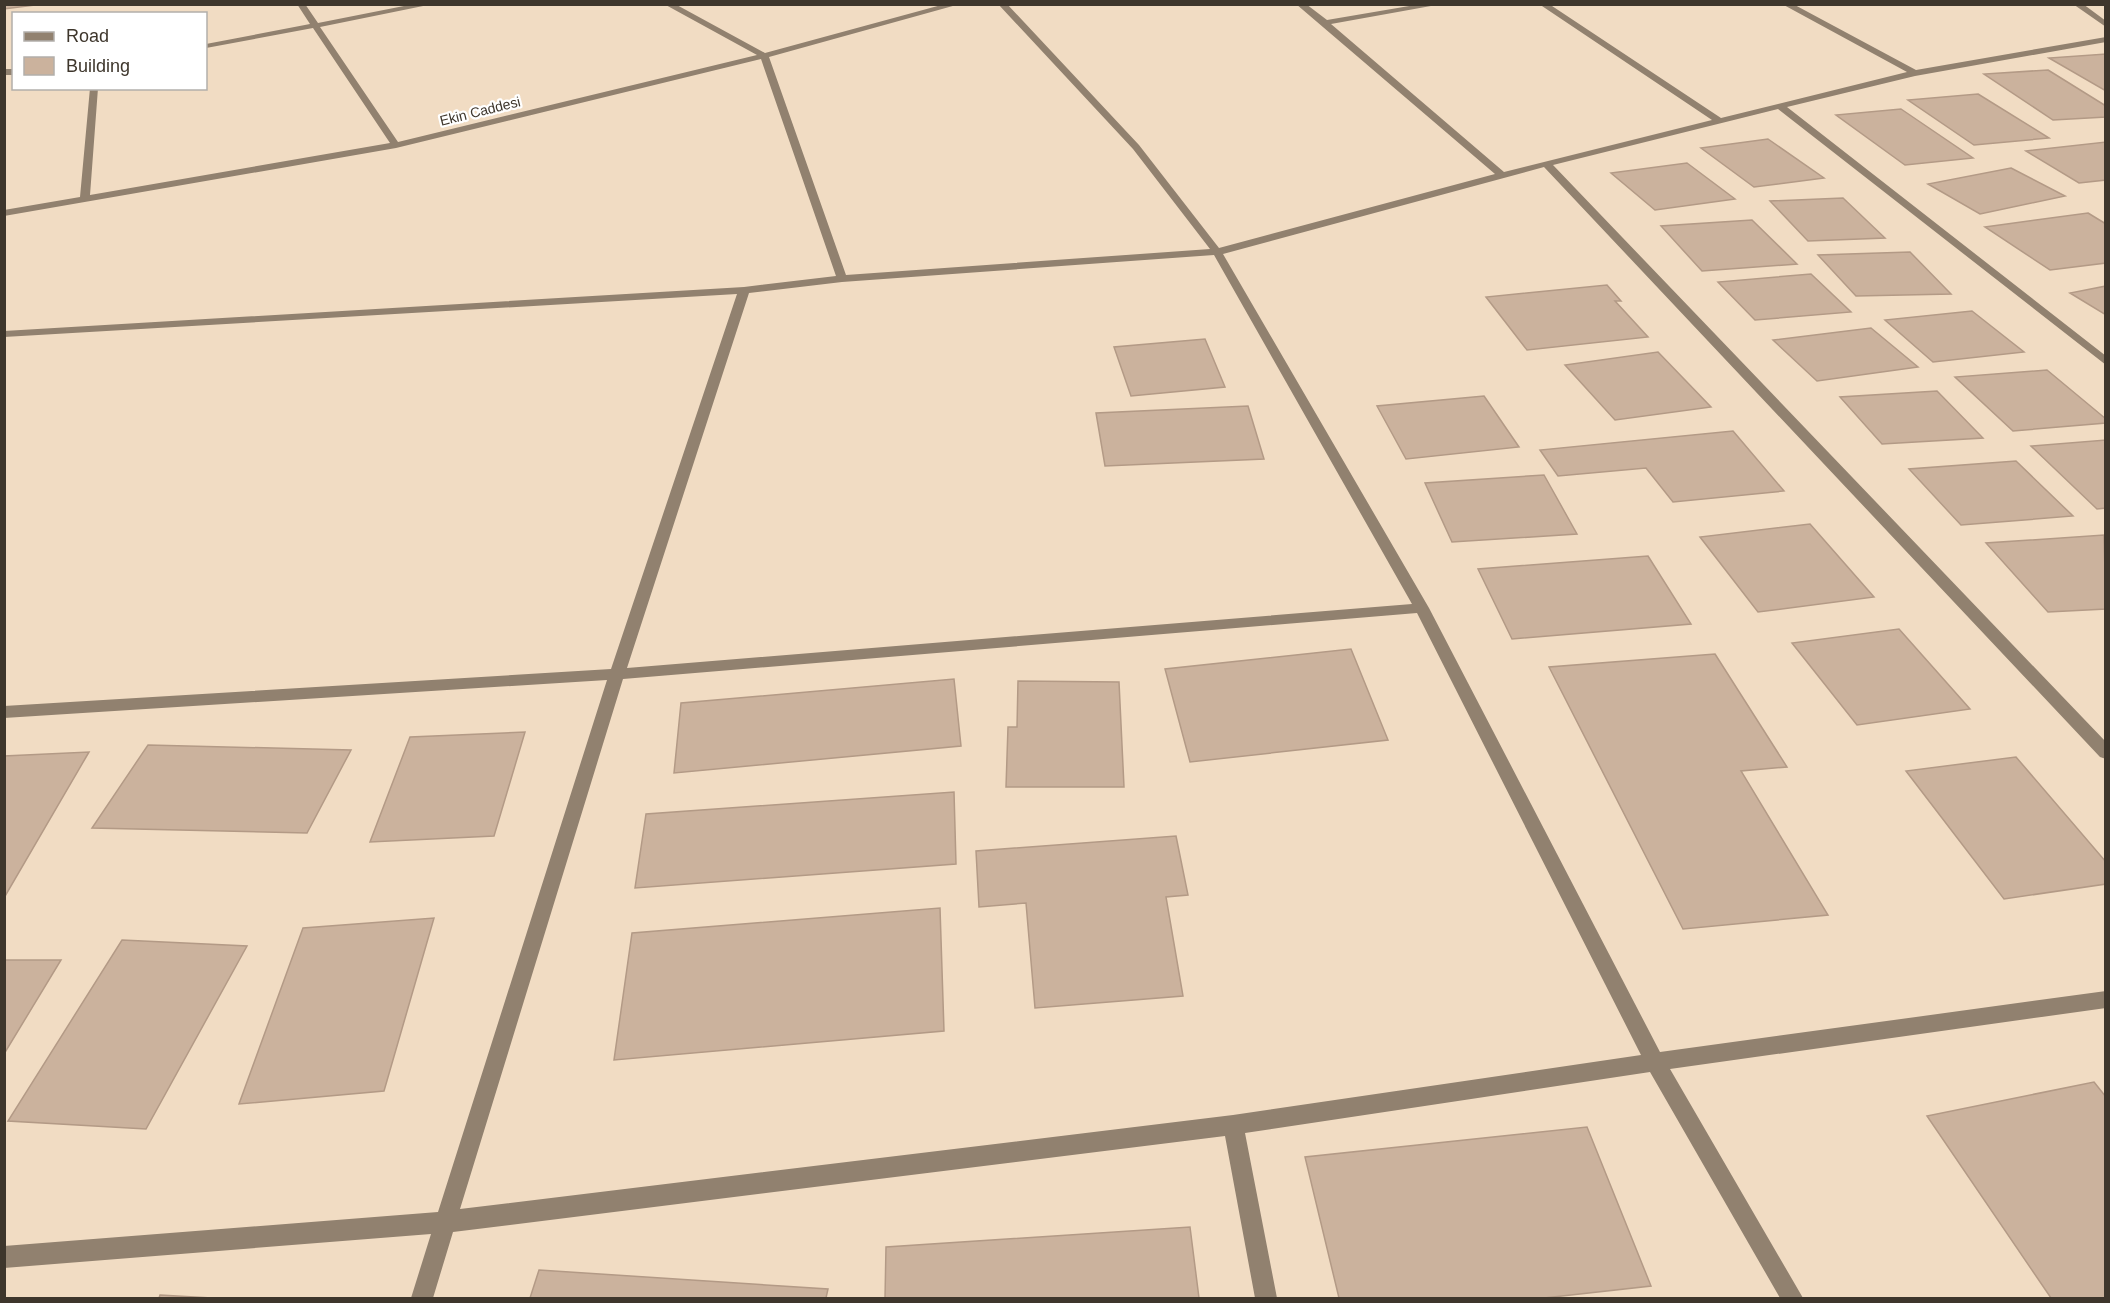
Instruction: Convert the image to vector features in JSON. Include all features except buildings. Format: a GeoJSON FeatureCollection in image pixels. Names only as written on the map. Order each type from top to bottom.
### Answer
{"type":"FeatureCollection","features":[{"type":"Feature","properties":{"kind":"street"},"geometry":{"type":"LineString","coordinates":[[301,4],[396,145]]}},
{"type":"Feature","properties":{"kind":"street"},"geometry":{"type":"LineString","coordinates":[[207,46],[317,27],[429,4]]}},
{"type":"Feature","properties":{"kind":"street"},"geometry":{"type":"LineString","coordinates":[[668,4],[764,56],[842,279]]}},
{"type":"Feature","properties":{"kind":"street","name":"Ekin Caddesi"},"geometry":{"type":"LineString","coordinates":[[4,213],[396,145],[764,56],[956,4]]}},
{"type":"Feature","properties":{"kind":"street"},"geometry":{"type":"LineString","coordinates":[[1002,4],[1136,147],[1217,252],[1422,609],[1655,1062],[1792,1299]]}},
{"type":"Feature","properties":{"kind":"street"},"geometry":{"type":"LineString","coordinates":[[1300,4],[1502,175]]}},
{"type":"Feature","properties":{"kind":"street"},"geometry":{"type":"LineString","coordinates":[[1325,23],[1438,4]]}},
{"type":"Feature","properties":{"kind":"street"},"geometry":{"type":"LineString","coordinates":[[1543,4],[1721,122]]}},
{"type":"Feature","properties":{"kind":"street"},"geometry":{"type":"LineString","coordinates":[[1786,4],[1915,73]]}},
{"type":"Feature","properties":{"kind":"street"},"geometry":{"type":"LineString","coordinates":[[2077,4],[2106,25]]}},
{"type":"Feature","properties":{"kind":"street"},"geometry":{"type":"LineString","coordinates":[[4,334],[744,290],[842,279],[1217,252],[1502,175],[1782,108],[1915,73],[2106,39]]}},
{"type":"Feature","properties":{"kind":"street"},"geometry":{"type":"LineString","coordinates":[[85,199],[94,90]]}},
{"type":"Feature","properties":{"kind":"street"},"geometry":{"type":"LineString","coordinates":[[1782,108],[2106,362]]}},
{"type":"Feature","properties":{"kind":"street"},"geometry":{"type":"LineString","coordinates":[[1547,165],[2106,753]]}},
{"type":"Feature","properties":{"kind":"street"},"geometry":{"type":"LineString","coordinates":[[422,1299],[617,674],[744,290]]}},
{"type":"Feature","properties":{"kind":"street"},"geometry":{"type":"LineString","coordinates":[[4,712],[617,674],[1422,609]]}},
{"type":"Feature","properties":{"kind":"street"},"geometry":{"type":"LineString","coordinates":[[4,1257],[445,1222],[1233,1125],[1655,1062],[2106,999]]}},
{"type":"Feature","properties":{"kind":"street"},"geometry":{"type":"LineString","coordinates":[[1233,1125],[1266,1299]]}}]}
